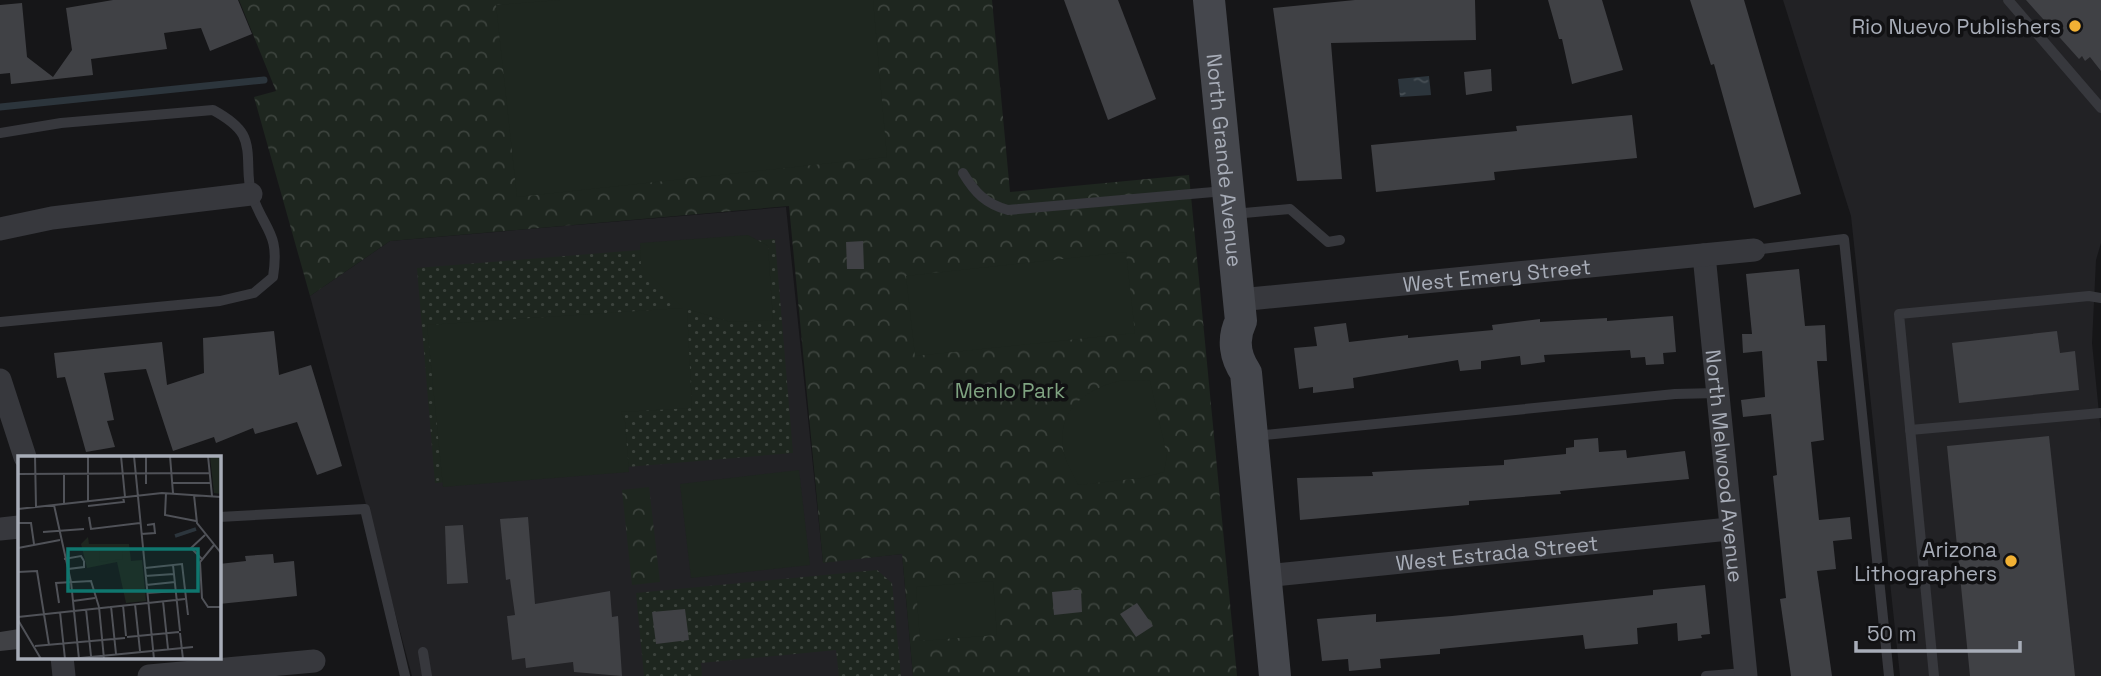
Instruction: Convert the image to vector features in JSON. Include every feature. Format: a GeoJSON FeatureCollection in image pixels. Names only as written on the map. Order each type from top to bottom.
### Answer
{"type":"FeatureCollection","features":[{"type":"Feature","properties":{"kind":"main road","name":"North Grande Avenue"},"geometry":{"type":"LineString","coordinates":[[1209,0],[1240,311],[1235,333],[1238,361],[1246,373],[1275,676]]}},
{"type":"Feature","properties":{"kind":"street"},"geometry":{"type":"LineString","coordinates":[[0,229],[52,218],[251,194]]}},
{"type":"Feature","properties":{"kind":"street","name":"West Emery Street"},"geometry":{"type":"LineString","coordinates":[[1240,311],[1754,250]]}},
{"type":"Feature","properties":{"kind":"street","name":"North Melwood Avenue"},"geometry":{"type":"LineString","coordinates":[[1704,255],[1745,674]]}},
{"type":"Feature","properties":{"kind":"street"},"geometry":{"type":"LineString","coordinates":[[0,380],[25,456]]}},
{"type":"Feature","properties":{"kind":"street"},"geometry":{"type":"LineString","coordinates":[[0,529],[18,527]]}},
{"type":"Feature","properties":{"kind":"street","name":"West Estrada Street"},"geometry":{"type":"LineString","coordinates":[[1265,576],[1729,529]]}},
{"type":"Feature","properties":{"kind":"street"},"geometry":{"type":"LineString","coordinates":[[62,658],[64,676]]}},
{"type":"Feature","properties":{"kind":"street"},"geometry":{"type":"LineString","coordinates":[[149,676],[314,662]]}},
{"type":"Feature","properties":{"kind":"lane"},"geometry":{"type":"LineString","coordinates":[[2008,0],[2101,108]]}},
{"type":"Feature","properties":{"kind":"lane"},"geometry":{"type":"LineString","coordinates":[[0,132],[61,123],[213,110],[229,119],[243,135],[251,194],[273,235],[276,256],[273,277],[254,293],[220,301],[0,322]]}},
{"type":"Feature","properties":{"kind":"lane"},"geometry":{"type":"LineString","coordinates":[[963,173],[973,189],[990,205],[1008,210],[1229,202],[1290,209],[1328,242],[1340,240]]}},
{"type":"Feature","properties":{"kind":"lane"},"geometry":{"type":"LineString","coordinates":[[1754,250],[1844,239],[1889,676]]}},
{"type":"Feature","properties":{"kind":"lane"},"geometry":{"type":"LineString","coordinates":[[1934,676],[1899,314],[2089,296],[2101,298]]}},
{"type":"Feature","properties":{"kind":"lane"},"geometry":{"type":"LineString","coordinates":[[1252,436],[1675,394],[1717,393]]}},
{"type":"Feature","properties":{"kind":"lane"},"geometry":{"type":"LineString","coordinates":[[1910,430],[2101,412]]}},
{"type":"Feature","properties":{"kind":"lane"},"geometry":{"type":"LineString","coordinates":[[220,517],[365,509],[405,676]]}},
{"type":"Feature","properties":{"kind":"lane"},"geometry":{"type":"LineString","coordinates":[[423,652],[427,676]]}},
{"type":"Feature","properties":{"kind":"lane"},"geometry":{"type":"LineString","coordinates":[[1706,676],[1745,674]]}},
{"type":"Feature","properties":{"kind":"shaded area"},"geometry":{"type":"Polygon","coordinates":[[[1783,0],[2101,0],[2101,243],[2096,260],[2092,343],[2101,433],[2101,676],[1900,676],[1851,216],[1783,0]]]}},
{"type":"Feature","properties":{"kind":"shaded area"},"geometry":{"type":"Polygon","coordinates":[[[786,207],[823,562],[902,554],[913,676],[412,676],[310,296],[390,241],[786,207]]]}},
{"type":"Feature","properties":{"kind":"green space","name":"Menlo Park"},"geometry":{"type":"Polygon","coordinates":[[[239,0],[992,0],[1010,192],[1189,175],[1237,676],[913,676],[902,554],[823,563],[789,206],[390,241],[310,296],[254,97],[276,91],[239,0]]]}},
{"type":"Feature","properties":{"kind":"green space"},"geometry":{"type":"Polygon","coordinates":[[[560,0],[873,0],[887,157],[517,197],[496,5],[560,0]]]}},
{"type":"Feature","properties":{"kind":"green space"},"geometry":{"type":"Polygon","coordinates":[[[748,235],[768,246],[773,320],[731,322],[687,309],[692,408],[621,412],[625,422],[629,472],[443,487],[427,325],[683,308],[641,266],[640,243],[748,235]]]}},
{"type":"Feature","properties":{"kind":"green space"},"geometry":{"type":"Polygon","coordinates":[[[775,239],[793,453],[435,483],[417,268],[775,239]]]}},
{"type":"Feature","properties":{"kind":"green space"},"geometry":{"type":"Polygon","coordinates":[[[1126,252],[1135,333],[915,356],[906,276],[1126,252]]]}},
{"type":"Feature","properties":{"kind":"green space"},"geometry":{"type":"Polygon","coordinates":[[[1123,380],[1150,381],[1167,456],[1164,472],[1141,478],[1078,485],[1064,454],[1064,425],[1076,404],[1085,396],[1123,380]]]}},
{"type":"Feature","properties":{"kind":"green space"},"geometry":{"type":"Polygon","coordinates":[[[799,470],[810,565],[691,578],[680,484],[799,470]]]}},
{"type":"Feature","properties":{"kind":"green space"},"geometry":{"type":"Polygon","coordinates":[[[649,487],[660,582],[632,585],[622,490],[649,487]]]}},
{"type":"Feature","properties":{"kind":"green space"},"geometry":{"type":"Polygon","coordinates":[[[877,570],[892,583],[901,676],[839,676],[836,650],[701,663],[702,676],[644,676],[636,593],[877,570]]]}},
{"type":"Feature","properties":{"kind":"green space"},"geometry":{"type":"Polygon","coordinates":[[[993,581],[997,635],[920,641],[916,587],[993,581]]]}},
{"type":"Feature","properties":{"kind":"water"},"geometry":{"type":"Polygon","coordinates":[[[1429,76],[1431,95],[1400,97],[1398,79],[1429,76]]]}},
{"type":"Feature","properties":{"kind":"building"},"geometry":{"type":"Polygon","coordinates":[[[113,0],[238,0],[252,34],[210,51],[201,28],[164,33],[167,49],[91,59],[93,75],[11,84],[10,73],[0,74],[0,5],[22,3],[27,57],[53,77],[72,50],[66,8],[113,0]]]}},
{"type":"Feature","properties":{"kind":"building"},"geometry":{"type":"Polygon","coordinates":[[[1064,0],[1118,0],[1156,99],[1108,120],[1064,0]]]}},
{"type":"Feature","properties":{"kind":"building"},"geometry":{"type":"Polygon","coordinates":[[[1355,0],[1475,0],[1476,40],[1331,43],[1342,179],[1297,181],[1273,8],[1355,0]]]}},
{"type":"Feature","properties":{"kind":"building"},"geometry":{"type":"Polygon","coordinates":[[[1548,0],[1602,0],[1623,70],[1572,84],[1562,39],[1559,39],[1548,0]]]}},
{"type":"Feature","properties":{"kind":"building"},"geometry":{"type":"Polygon","coordinates":[[[1690,0],[1744,0],[1801,194],[1754,208],[1714,64],[1711,65],[1690,0]]]}},
{"type":"Feature","properties":{"kind":"building","name":"Rio Nuevo Publishers"},"geometry":{"type":"Polygon","coordinates":[[[2026,0],[2101,0],[2101,71],[2090,57],[2085,61],[2082,56],[2079,59],[2026,0]]]}},
{"type":"Feature","properties":{"kind":"building"},"geometry":{"type":"Polygon","coordinates":[[[1491,69],[1492,91],[1466,95],[1464,72],[1491,69]]]}},
{"type":"Feature","properties":{"kind":"building"},"geometry":{"type":"Polygon","coordinates":[[[1632,115],[1637,158],[1494,172],[1495,180],[1376,192],[1371,145],[1517,131],[1516,126],[1632,115]]]}},
{"type":"Feature","properties":{"kind":"building"},"geometry":{"type":"Polygon","coordinates":[[[863,241],[864,269],[847,269],[846,242],[863,241]]]}},
{"type":"Feature","properties":{"kind":"building"},"geometry":{"type":"Polygon","coordinates":[[[1799,269],[1805,326],[1825,325],[1827,361],[1817,361],[1824,440],[1811,442],[1819,520],[1850,517],[1852,539],[1833,541],[1836,569],[1817,571],[1832,676],[1791,676],[1780,599],[1786,598],[1773,476],[1777,475],[1771,414],[1743,417],[1741,400],[1765,397],[1762,351],[1743,353],[1742,334],[1752,334],[1746,274],[1799,269]]]}},
{"type":"Feature","properties":{"kind":"building"},"geometry":{"type":"Polygon","coordinates":[[[1673,316],[1676,352],[1663,353],[1664,364],[1646,365],[1645,357],[1631,358],[1630,350],[1544,355],[1545,362],[1521,365],[1520,356],[1481,361],[1481,369],[1460,371],[1458,360],[1353,378],[1354,388],[1313,393],[1313,387],[1299,389],[1294,348],[1317,346],[1314,327],[1346,323],[1349,342],[1493,330],[1492,325],[1540,319],[1540,322],[1607,318],[1607,321],[1673,316]]]}},
{"type":"Feature","properties":{"kind":"building"},"geometry":{"type":"Polygon","coordinates":[[[274,331],[279,375],[311,365],[342,466],[317,475],[297,422],[255,434],[253,428],[216,443],[214,437],[173,451],[146,369],[104,373],[114,420],[107,421],[115,447],[86,452],[65,377],[57,378],[54,353],[162,342],[167,385],[204,373],[203,338],[274,331]]]}},
{"type":"Feature","properties":{"kind":"building"},"geometry":{"type":"Polygon","coordinates":[[[2057,331],[2060,353],[2075,351],[2079,390],[1959,403],[1952,343],[2057,331]]]}},
{"type":"Feature","properties":{"kind":"building","name":"Arizona Lithographers"},"geometry":{"type":"Polygon","coordinates":[[[2049,436],[2075,676],[1970,676],[1947,446],[2049,436]]]}},
{"type":"Feature","properties":{"kind":"building"},"geometry":{"type":"Polygon","coordinates":[[[1598,438],[1599,452],[1626,450],[1627,458],[1685,451],[1689,479],[1560,491],[1561,494],[1469,501],[1469,505],[1300,520],[1297,478],[1373,476],[1372,472],[1504,465],[1504,460],[1566,454],[1566,448],[1574,447],[1574,440],[1598,438]]]}},
{"type":"Feature","properties":{"kind":"building"},"geometry":{"type":"Polygon","coordinates":[[[528,517],[535,604],[610,591],[612,617],[618,616],[622,676],[574,672],[573,662],[526,668],[525,658],[512,660],[507,616],[515,615],[510,579],[506,580],[500,519],[528,517]]]}},
{"type":"Feature","properties":{"kind":"building"},"geometry":{"type":"Polygon","coordinates":[[[463,525],[468,583],[447,584],[445,526],[463,525]]]}},
{"type":"Feature","properties":{"kind":"building"},"geometry":{"type":"Polygon","coordinates":[[[273,554],[274,563],[294,561],[297,596],[220,604],[220,564],[246,561],[245,556],[273,554]]]}},
{"type":"Feature","properties":{"kind":"building"},"geometry":{"type":"Polygon","coordinates":[[[1705,585],[1710,634],[1701,635],[1702,638],[1678,641],[1677,623],[1637,628],[1638,644],[1585,649],[1583,635],[1440,649],[1440,654],[1380,659],[1381,668],[1349,671],[1348,659],[1322,661],[1317,619],[1376,614],[1376,622],[1452,616],[1653,595],[1653,590],[1705,585]]]}},
{"type":"Feature","properties":{"kind":"building"},"geometry":{"type":"Polygon","coordinates":[[[1081,590],[1082,612],[1054,615],[1052,592],[1081,590]]]}},
{"type":"Feature","properties":{"kind":"building"},"geometry":{"type":"Polygon","coordinates":[[[1137,603],[1153,626],[1136,637],[1120,614],[1137,603]]]}},
{"type":"Feature","properties":{"kind":"building"},"geometry":{"type":"Polygon","coordinates":[[[685,609],[689,640],[656,644],[652,612],[685,609]]]}},
{"type":"Feature","properties":{"kind":"building"},"geometry":{"type":"Polygon","coordinates":[[[18,629],[18,649],[0,651],[0,632],[18,629]]]}},
{"type":"Feature","properties":{"kind":"waterway"},"geometry":{"type":"LineString","coordinates":[[0,107],[264,80]]}},
{"type":"Feature","properties":{"kind":"place","name":"Rio Nuevo Publishers"},"geometry":{"type":"Point","coordinates":[2075,26]}},
{"type":"Feature","properties":{"kind":"place","name":"Arizona Lithographers"},"geometry":{"type":"Point","coordinates":[2011,561]}}]}
